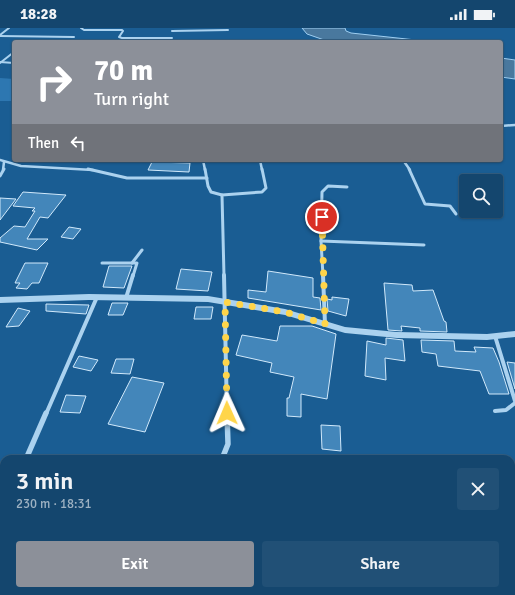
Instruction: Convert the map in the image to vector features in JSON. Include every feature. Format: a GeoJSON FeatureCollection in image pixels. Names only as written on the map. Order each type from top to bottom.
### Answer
{"type":"FeatureCollection","features":[{"type":"Feature","properties":{"kind":"street"},"geometry":{"type":"LineString","coordinates":[[0,36],[9,28]]}},
{"type":"Feature","properties":{"kind":"street"},"geometry":{"type":"LineString","coordinates":[[82,28],[84,30],[122,30],[123,31],[119,37],[122,38],[172,38],[172,29],[228,30]]}},
{"type":"Feature","properties":{"kind":"street"},"geometry":{"type":"LineString","coordinates":[[0,36],[74,37]]}},
{"type":"Feature","properties":{"kind":"street"},"geometry":{"type":"LineString","coordinates":[[0,62],[12,53]]}},
{"type":"Feature","properties":{"kind":"street"},"geometry":{"type":"LineString","coordinates":[[0,62],[12,63]]}},
{"type":"Feature","properties":{"kind":"street"},"geometry":{"type":"LineString","coordinates":[[503,126],[515,125]]}},
{"type":"Feature","properties":{"kind":"street"},"geometry":{"type":"LineString","coordinates":[[0,160],[35,168],[86,169],[127,178],[207,178]]}},
{"type":"Feature","properties":{"kind":"street"},"geometry":{"type":"LineString","coordinates":[[0,176],[4,169],[4,162]]}},
{"type":"Feature","properties":{"kind":"street"},"geometry":{"type":"LineString","coordinates":[[203,162],[208,186],[211,192],[222,195],[262,192],[266,188],[260,162]]}},
{"type":"Feature","properties":{"kind":"street"},"geometry":{"type":"LineString","coordinates":[[404,162],[412,174],[425,204],[450,206],[456,214]]}},
{"type":"Feature","properties":{"kind":"street"},"geometry":{"type":"LineString","coordinates":[[325,324],[321,242],[322,192],[328,186],[347,187]]}},
{"type":"Feature","properties":{"kind":"street"},"geometry":{"type":"LineString","coordinates":[[222,195],[228,444],[224,455]]}},
{"type":"Feature","properties":{"kind":"street"},"geometry":{"type":"LineString","coordinates":[[321,242],[424,245]]}},
{"type":"Feature","properties":{"kind":"street"},"geometry":{"type":"LineString","coordinates":[[132,263],[142,250]]}},
{"type":"Feature","properties":{"kind":"street"},"geometry":{"type":"LineString","coordinates":[[102,263],[137,263],[126,298]]}},
{"type":"Feature","properties":{"kind":"street"},"geometry":{"type":"LineString","coordinates":[[28,455],[97,297]]}},
{"type":"Feature","properties":{"kind":"street"},"geometry":{"type":"LineString","coordinates":[[0,300],[97,297],[208,299],[285,312],[344,330],[398,335],[495,336],[515,334]]}},
{"type":"Feature","properties":{"kind":"street"},"geometry":{"type":"LineString","coordinates":[[495,336],[515,402],[511,409],[505,411],[495,411]]}},
{"type":"Feature","properties":{"kind":"shaded area"},"geometry":{"type":"Polygon","coordinates":[[[302,28],[345,28],[346,31],[351,33],[416,40],[324,40],[307,34],[302,28]]]}},
{"type":"Feature","properties":{"kind":"shaded area"},"geometry":{"type":"Polygon","coordinates":[[[503,58],[515,60],[515,79],[503,77],[503,58]]]}},
{"type":"Feature","properties":{"kind":"shaded area"},"geometry":{"type":"Polygon","coordinates":[[[0,78],[12,79],[12,101],[0,101],[0,78]]]}},
{"type":"Feature","properties":{"kind":"building"},"geometry":{"type":"Polygon","coordinates":[[[152,162],[190,163],[189,172],[148,170],[152,162]]]}},
{"type":"Feature","properties":{"kind":"building"},"geometry":{"type":"Polygon","coordinates":[[[23,192],[66,195],[48,218],[40,217],[27,239],[48,239],[37,250],[0,242],[0,238],[14,226],[25,227],[35,211],[32,211],[35,208],[13,206],[23,192]]]}},
{"type":"Feature","properties":{"kind":"building"},"geometry":{"type":"Polygon","coordinates":[[[0,198],[16,199],[0,220],[0,198]]]}},
{"type":"Feature","properties":{"kind":"building"},"geometry":{"type":"Polygon","coordinates":[[[69,227],[81,229],[73,239],[61,237],[69,227]]]}},
{"type":"Feature","properties":{"kind":"building"},"geometry":{"type":"Polygon","coordinates":[[[25,263],[48,263],[39,283],[32,283],[27,289],[16,288],[20,283],[15,283],[25,263]]]}},
{"type":"Feature","properties":{"kind":"building"},"geometry":{"type":"Polygon","coordinates":[[[109,266],[132,266],[124,288],[103,287],[109,266]]]}},
{"type":"Feature","properties":{"kind":"building"},"geometry":{"type":"Polygon","coordinates":[[[181,269],[212,272],[208,291],[176,289],[181,269]]]}},
{"type":"Feature","properties":{"kind":"building"},"geometry":{"type":"Polygon","coordinates":[[[268,271],[313,278],[313,297],[320,298],[321,310],[248,298],[248,290],[266,292],[268,271]]]}},
{"type":"Feature","properties":{"kind":"building"},"geometry":{"type":"Polygon","coordinates":[[[384,283],[412,285],[413,291],[433,290],[444,321],[446,322],[447,332],[420,331],[420,328],[401,326],[402,331],[388,330],[384,283]]]}},
{"type":"Feature","properties":{"kind":"building"},"geometry":{"type":"Polygon","coordinates":[[[332,297],[349,299],[346,316],[328,311],[327,299],[332,300],[332,297]]]}},
{"type":"Feature","properties":{"kind":"building"},"geometry":{"type":"Polygon","coordinates":[[[112,303],[128,303],[123,315],[108,315],[112,303]]]}},
{"type":"Feature","properties":{"kind":"building"},"geometry":{"type":"Polygon","coordinates":[[[46,304],[89,305],[86,314],[46,311],[46,304]]]}},
{"type":"Feature","properties":{"kind":"building"},"geometry":{"type":"Polygon","coordinates":[[[196,307],[213,307],[211,319],[194,319],[196,307]]]}},
{"type":"Feature","properties":{"kind":"building"},"geometry":{"type":"Polygon","coordinates":[[[18,308],[30,311],[19,326],[6,327],[18,308]]]}},
{"type":"Feature","properties":{"kind":"building"},"geometry":{"type":"Polygon","coordinates":[[[280,326],[312,326],[336,334],[327,399],[301,394],[301,417],[287,416],[287,398],[289,398],[294,377],[270,372],[272,363],[236,355],[242,335],[277,341],[280,326]]]}},
{"type":"Feature","properties":{"kind":"building"},"geometry":{"type":"Polygon","coordinates":[[[386,338],[403,340],[405,361],[385,358],[386,380],[365,376],[367,341],[386,345],[386,338]]]}},
{"type":"Feature","properties":{"kind":"building"},"geometry":{"type":"Polygon","coordinates":[[[421,340],[454,341],[455,351],[476,352],[474,347],[493,348],[509,394],[489,394],[480,371],[438,366],[436,354],[422,352],[421,340]]]}},
{"type":"Feature","properties":{"kind":"building"},"geometry":{"type":"Polygon","coordinates":[[[79,356],[98,360],[91,371],[73,367],[79,356]]]}},
{"type":"Feature","properties":{"kind":"building"},"geometry":{"type":"Polygon","coordinates":[[[116,359],[134,359],[130,374],[111,373],[116,359]]]}},
{"type":"Feature","properties":{"kind":"building"},"geometry":{"type":"Polygon","coordinates":[[[507,362],[515,363],[515,389],[507,362]]]}},
{"type":"Feature","properties":{"kind":"building"},"geometry":{"type":"Polygon","coordinates":[[[132,377],[164,383],[145,432],[108,424],[132,377]]]}},
{"type":"Feature","properties":{"kind":"building"},"geometry":{"type":"Polygon","coordinates":[[[66,395],[86,396],[80,413],[60,412],[66,395]]]}},
{"type":"Feature","properties":{"kind":"building"},"geometry":{"type":"Polygon","coordinates":[[[321,425],[340,426],[341,451],[322,449],[321,425]]]}},
{"type":"Feature","properties":{"kind":"route"},"geometry":{"type":"LineString","coordinates":[[227,413],[225,302],[285,312],[325,324],[321,242],[322,217]]}}]}
